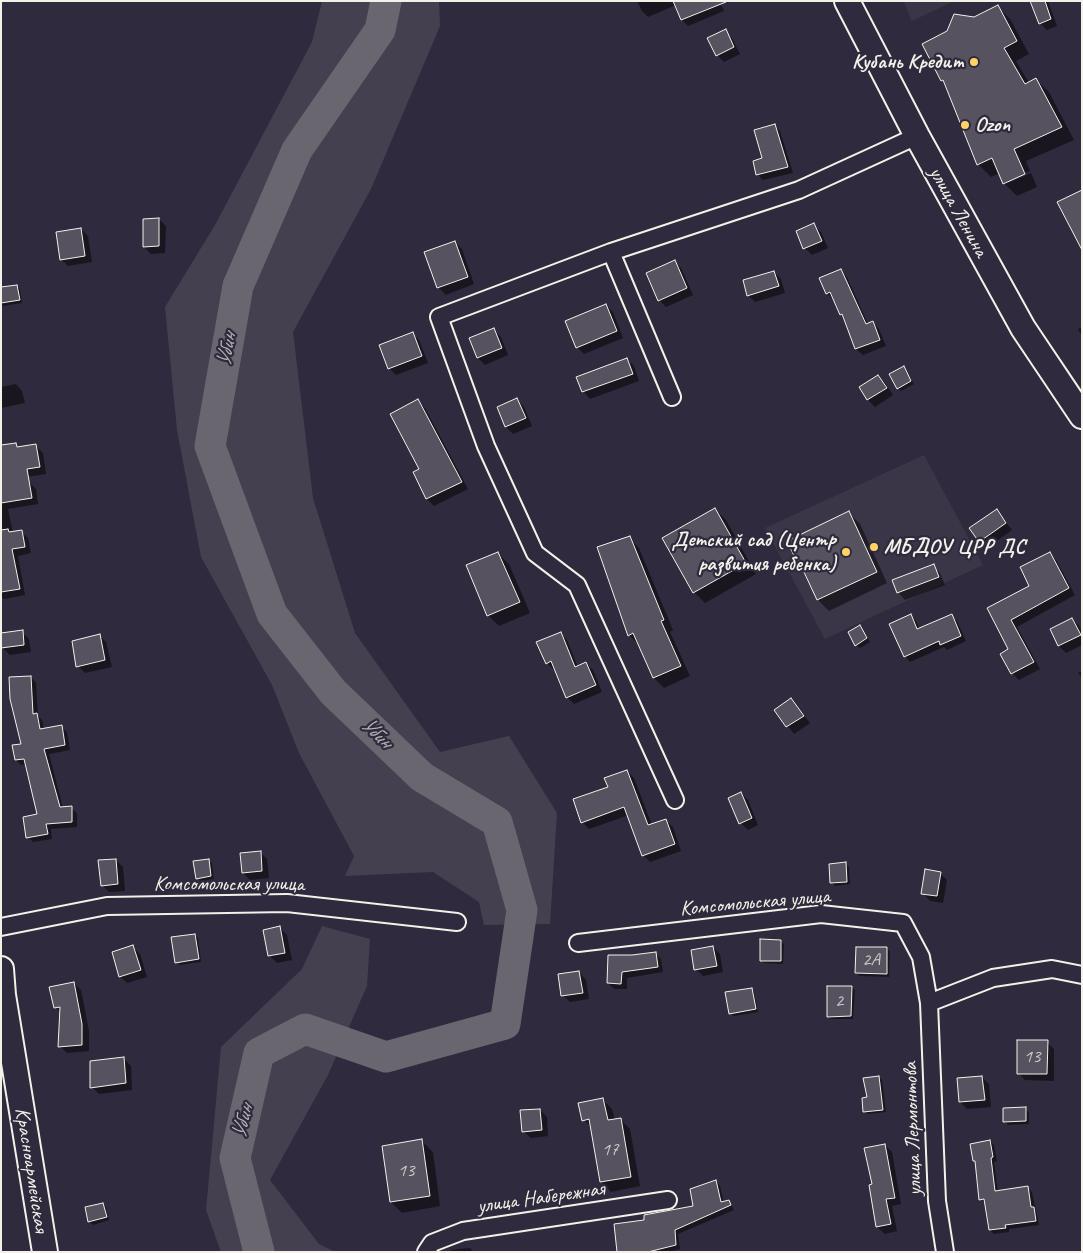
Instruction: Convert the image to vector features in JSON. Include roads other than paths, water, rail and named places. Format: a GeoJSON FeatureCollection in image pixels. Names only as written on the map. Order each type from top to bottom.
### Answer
{"type":"FeatureCollection","features":[{"type":"Feature","properties":{"kind":"street","name":"улица Ленина"},"geometry":{"type":"LineString","coordinates":[[847,1],[917,136],[1023,328],[1082,416]]}},
{"type":"Feature","properties":{"kind":"street"},"geometry":{"type":"LineString","coordinates":[[675,800],[577,585],[535,553],[486,446],[439,317],[611,252],[798,190],[917,136]]}},
{"type":"Feature","properties":{"kind":"street"},"geometry":{"type":"LineString","coordinates":[[611,252],[672,397]]}},
{"type":"Feature","properties":{"kind":"street","name":"Комсомольская улица"},"geometry":{"type":"LineString","coordinates":[[1,927],[107,906],[286,903],[457,922]]}},
{"type":"Feature","properties":{"kind":"street","name":"Комсомольская улица"},"geometry":{"type":"LineString","coordinates":[[578,943],[821,914],[903,923],[921,957],[929,1004]]}},
{"type":"Feature","properties":{"kind":"street","name":"Красноармейская"},"geometry":{"type":"LineString","coordinates":[[1,969],[3,995],[45,1252]]}},
{"type":"Feature","properties":{"kind":"street"},"geometry":{"type":"LineString","coordinates":[[929,1004],[993,978],[1052,969],[1082,974]]}},
{"type":"Feature","properties":{"kind":"street","name":"улица Лермонтова"},"geometry":{"type":"LineString","coordinates":[[929,1004],[937,1201],[945,1252]]}},
{"type":"Feature","properties":{"kind":"street","name":"улица Набережная"},"geometry":{"type":"LineString","coordinates":[[426,1252],[432,1243],[463,1230],[668,1200]]}},
{"type":"Feature","properties":{"kind":"waterway","name":"Убин"},"geometry":{"type":"LineString","coordinates":[[259,1252],[235,1158],[259,1053],[305,1029],[386,1057],[505,1024],[522,910],[497,822],[422,777],[333,692],[272,614],[210,446],[238,286],[297,150],[380,30],[386,1]]}},
{"type":"Feature","properties":{"kind":"place","name":"Кубань Кредит"},"geometry":{"type":"Point","coordinates":[974,62]}},
{"type":"Feature","properties":{"kind":"place","name":"Ozon"},"geometry":{"type":"Point","coordinates":[965,125]}},
{"type":"Feature","properties":{"kind":"place","name":"МБДОУ ЦРР ДС"},"geometry":{"type":"Point","coordinates":[874,547]}},
{"type":"Feature","properties":{"kind":"place","name":"Детский сад (Центр развития ребенка)"},"geometry":{"type":"Point","coordinates":[846,552]}}]}
